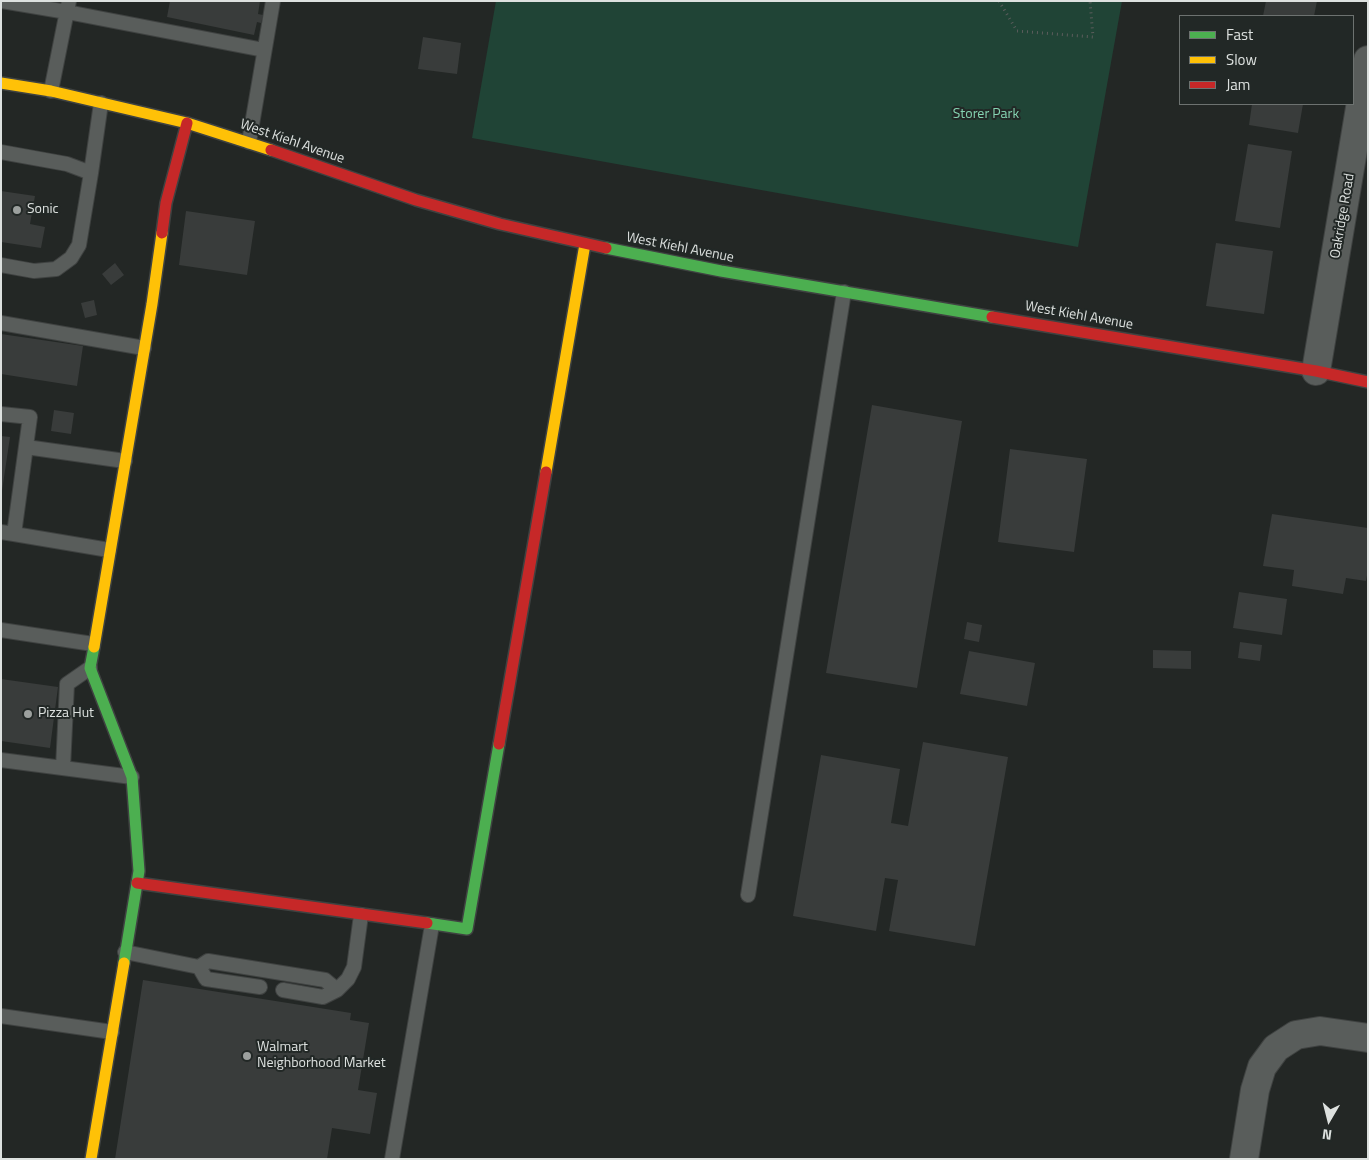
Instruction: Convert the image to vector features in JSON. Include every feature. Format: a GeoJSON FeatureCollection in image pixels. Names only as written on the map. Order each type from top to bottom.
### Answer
{"type":"FeatureCollection","features":[{"type":"Feature","properties":{"kind":"street","name":"Oakridge Road"},"geometry":{"type":"LineString","coordinates":[[1316,371],[1368,60]]}},
{"type":"Feature","properties":{"kind":"street","name":"West Kiehl Avenue"},"geometry":{"type":"LineString","coordinates":[[1,83],[51,91],[186,123],[249,142],[416,200],[500,224],[585,244],[721,272],[1316,371],[1368,382]]}},
{"type":"Feature","properties":{"kind":"street"},"geometry":{"type":"LineString","coordinates":[[91,1159],[139,871],[132,777],[90,668],[144,348],[166,203],[186,123]]}},
{"type":"Feature","properties":{"kind":"street"},"geometry":{"type":"LineString","coordinates":[[137,883],[467,930],[585,244]]}},
{"type":"Feature","properties":{"kind":"street"},"geometry":{"type":"LineString","coordinates":[[1244,1159],[1255,1090],[1262,1067],[1276,1048],[1296,1035],[1320,1031],[1368,1038]]}},
{"type":"Feature","properties":{"kind":"lane"},"geometry":{"type":"LineString","coordinates":[[2,1],[68,6],[264,50]]}},
{"type":"Feature","properties":{"kind":"lane"},"geometry":{"type":"LineString","coordinates":[[249,142],[273,1]]}},
{"type":"Feature","properties":{"kind":"lane"},"geometry":{"type":"LineString","coordinates":[[51,91],[68,6]]}},
{"type":"Feature","properties":{"kind":"lane"},"geometry":{"type":"LineString","coordinates":[[1,266],[34,271],[56,269],[71,258],[78,245],[91,173],[100,102]]}},
{"type":"Feature","properties":{"kind":"lane"},"geometry":{"type":"LineString","coordinates":[[1,152],[66,164],[91,173]]}},
{"type":"Feature","properties":{"kind":"lane"},"geometry":{"type":"LineString","coordinates":[[748,895],[844,292]]}},
{"type":"Feature","properties":{"kind":"lane"},"geometry":{"type":"LineString","coordinates":[[1,323],[144,348]]}},
{"type":"Feature","properties":{"kind":"lane"},"geometry":{"type":"LineString","coordinates":[[1,414],[30,418],[26,447],[8,533],[110,550]]}},
{"type":"Feature","properties":{"kind":"lane"},"geometry":{"type":"LineString","coordinates":[[26,447],[125,461]]}},
{"type":"Feature","properties":{"kind":"lane"},"geometry":{"type":"LineString","coordinates":[[1,630],[94,644]]}},
{"type":"Feature","properties":{"kind":"lane"},"geometry":{"type":"LineString","coordinates":[[63,768],[67,684],[90,668]]}},
{"type":"Feature","properties":{"kind":"lane"},"geometry":{"type":"LineString","coordinates":[[1,760],[132,777]]}},
{"type":"Feature","properties":{"kind":"lane"},"geometry":{"type":"LineString","coordinates":[[283,990],[323,997],[337,990],[348,979],[354,967],[362,915]]}},
{"type":"Feature","properties":{"kind":"lane"},"geometry":{"type":"LineString","coordinates":[[392,1159],[432,925]]}},
{"type":"Feature","properties":{"kind":"lane"},"geometry":{"type":"LineString","coordinates":[[125,952],[198,967],[208,961],[309,977],[325,980],[337,990]]}},
{"type":"Feature","properties":{"kind":"lane"},"geometry":{"type":"LineString","coordinates":[[198,967],[206,979],[260,987]]}},
{"type":"Feature","properties":{"kind":"lane"},"geometry":{"type":"LineString","coordinates":[[1,1016],[112,1032]]}},
{"type":"Feature","properties":{"kind":"path"},"geometry":{"type":"LineString","coordinates":[[1000,1],[1017,31],[1093,37],[1090,1]]}},
{"type":"Feature","properties":{"kind":"green space","name":"Storer Park"},"geometry":{"type":"Polygon","coordinates":[[[496,1],[1122,1],[1078,247],[472,138],[496,1]]]}},
{"type":"Feature","properties":{"kind":"building"},"geometry":{"type":"Polygon","coordinates":[[[170,1],[260,1],[258,14],[263,15],[261,23],[257,22],[254,35],[167,17],[170,1]]]}},
{"type":"Feature","properties":{"kind":"building"},"geometry":{"type":"Polygon","coordinates":[[[1266,1],[1317,1],[1314,15],[1263,15],[1266,1]]]}},
{"type":"Feature","properties":{"kind":"building"},"geometry":{"type":"Polygon","coordinates":[[[423,37],[461,43],[457,74],[418,69],[423,37]]]}},
{"type":"Feature","properties":{"kind":"building"},"geometry":{"type":"Polygon","coordinates":[[[1252,105],[1303,105],[1298,133],[1249,125],[1252,105]]]}},
{"type":"Feature","properties":{"kind":"building"},"geometry":{"type":"Polygon","coordinates":[[[1248,144],[1292,151],[1280,228],[1235,221],[1248,144]]]}},
{"type":"Feature","properties":{"kind":"building","name":"Sonic"},"geometry":{"type":"Polygon","coordinates":[[[1,191],[35,196],[30,224],[45,227],[41,248],[1,242],[1,191]]]}},
{"type":"Feature","properties":{"kind":"building"},"geometry":{"type":"Polygon","coordinates":[[[186,211],[255,221],[247,275],[179,265],[186,211]]]}},
{"type":"Feature","properties":{"kind":"building"},"geometry":{"type":"Polygon","coordinates":[[[1216,243],[1273,251],[1264,314],[1206,306],[1216,243]]]}},
{"type":"Feature","properties":{"kind":"building"},"geometry":{"type":"Polygon","coordinates":[[[115,263],[124,275],[111,285],[102,274],[115,263]]]}},
{"type":"Feature","properties":{"kind":"building"},"geometry":{"type":"Polygon","coordinates":[[[94,300],[97,315],[85,318],[81,303],[94,300]]]}},
{"type":"Feature","properties":{"kind":"building"},"geometry":{"type":"Polygon","coordinates":[[[1,334],[83,346],[77,386],[1,374],[1,334]]]}},
{"type":"Feature","properties":{"kind":"building"},"geometry":{"type":"Polygon","coordinates":[[[872,405],[962,421],[917,688],[826,673],[872,405]]]}},
{"type":"Feature","properties":{"kind":"building"},"geometry":{"type":"Polygon","coordinates":[[[54,410],[74,413],[71,434],[51,431],[54,410]]]}},
{"type":"Feature","properties":{"kind":"building"},"geometry":{"type":"Polygon","coordinates":[[[1,436],[10,437],[2,491],[1,490],[1,436]]]}},
{"type":"Feature","properties":{"kind":"building"},"geometry":{"type":"Polygon","coordinates":[[[1010,449],[1087,459],[1074,552],[998,542],[1010,449]]]}},
{"type":"Feature","properties":{"kind":"building"},"geometry":{"type":"Polygon","coordinates":[[[1272,514],[1368,528],[1368,570],[1366,581],[1346,578],[1343,594],[1292,586],[1294,570],[1263,566],[1272,514]]]}},
{"type":"Feature","properties":{"kind":"building"},"geometry":{"type":"Polygon","coordinates":[[[1239,592],[1287,599],[1282,635],[1233,628],[1239,592]]]}},
{"type":"Feature","properties":{"kind":"building"},"geometry":{"type":"Polygon","coordinates":[[[967,622],[982,625],[979,642],[964,639],[967,622]]]}},
{"type":"Feature","properties":{"kind":"building"},"geometry":{"type":"Polygon","coordinates":[[[1240,642],[1262,645],[1260,661],[1238,658],[1240,642]]]}},
{"type":"Feature","properties":{"kind":"building"},"geometry":{"type":"Polygon","coordinates":[[[1153,650],[1191,651],[1191,669],[1153,668],[1153,650]]]}},
{"type":"Feature","properties":{"kind":"building"},"geometry":{"type":"Polygon","coordinates":[[[969,651],[1035,663],[1027,706],[960,694],[969,651]]]}},
{"type":"Feature","properties":{"kind":"building","name":"Pizza Hut"},"geometry":{"type":"Polygon","coordinates":[[[1,679],[58,687],[50,748],[1,741],[1,679]]]}},
{"type":"Feature","properties":{"kind":"building"},"geometry":{"type":"Polygon","coordinates":[[[923,742],[1008,757],[975,946],[889,931],[898,880],[885,878],[876,931],[793,916],[821,755],[900,769],[891,823],[908,826],[923,742]]]}},
{"type":"Feature","properties":{"kind":"building","name":"Walmart Neighborhood Market"},"geometry":{"type":"Polygon","coordinates":[[[143,980],[351,1013],[350,1020],[369,1023],[358,1090],[377,1093],[370,1134],[332,1128],[327,1159],[115,1159],[143,980]]]}},
{"type":"Feature","properties":{"kind":"traffic: fast"},"geometry":{"type":"LineString","coordinates":[[606,248],[721,271],[992,317]]}},
{"type":"Feature","properties":{"kind":"traffic: fast"},"geometry":{"type":"LineString","coordinates":[[94,647],[90,668],[132,777],[139,871],[124,963]]}},
{"type":"Feature","properties":{"kind":"traffic: fast"},"geometry":{"type":"LineString","coordinates":[[427,923],[467,929],[499,744]]}},
{"type":"Feature","properties":{"kind":"traffic: slow"},"geometry":{"type":"LineString","coordinates":[[1,83],[51,91],[187,123],[271,150]]}},
{"type":"Feature","properties":{"kind":"traffic: slow"},"geometry":{"type":"LineString","coordinates":[[94,647],[152,304],[162,233]]}},
{"type":"Feature","properties":{"kind":"traffic: slow"},"geometry":{"type":"LineString","coordinates":[[546,472],[585,244]]}},
{"type":"Feature","properties":{"kind":"traffic: slow"},"geometry":{"type":"LineString","coordinates":[[91,1159],[124,963]]}},
{"type":"Feature","properties":{"kind":"traffic: jam"},"geometry":{"type":"LineString","coordinates":[[162,233],[166,203],[187,123]]}},
{"type":"Feature","properties":{"kind":"traffic: jam"},"geometry":{"type":"LineString","coordinates":[[271,150],[416,200],[500,224],[606,248]]}},
{"type":"Feature","properties":{"kind":"traffic: jam"},"geometry":{"type":"LineString","coordinates":[[992,317],[1316,371],[1368,382]]}},
{"type":"Feature","properties":{"kind":"traffic: jam"},"geometry":{"type":"LineString","coordinates":[[499,744],[546,472]]}},
{"type":"Feature","properties":{"kind":"traffic: jam"},"geometry":{"type":"LineString","coordinates":[[137,883],[427,923]]}},
{"type":"Feature","properties":{"kind":"place","name":"Sonic"},"geometry":{"type":"Point","coordinates":[17,210]}},
{"type":"Feature","properties":{"kind":"place","name":"Pizza Hut"},"geometry":{"type":"Point","coordinates":[28,714]}},
{"type":"Feature","properties":{"kind":"place","name":"Walmart Neighborhood Market"},"geometry":{"type":"Point","coordinates":[247,1056]}}]}
